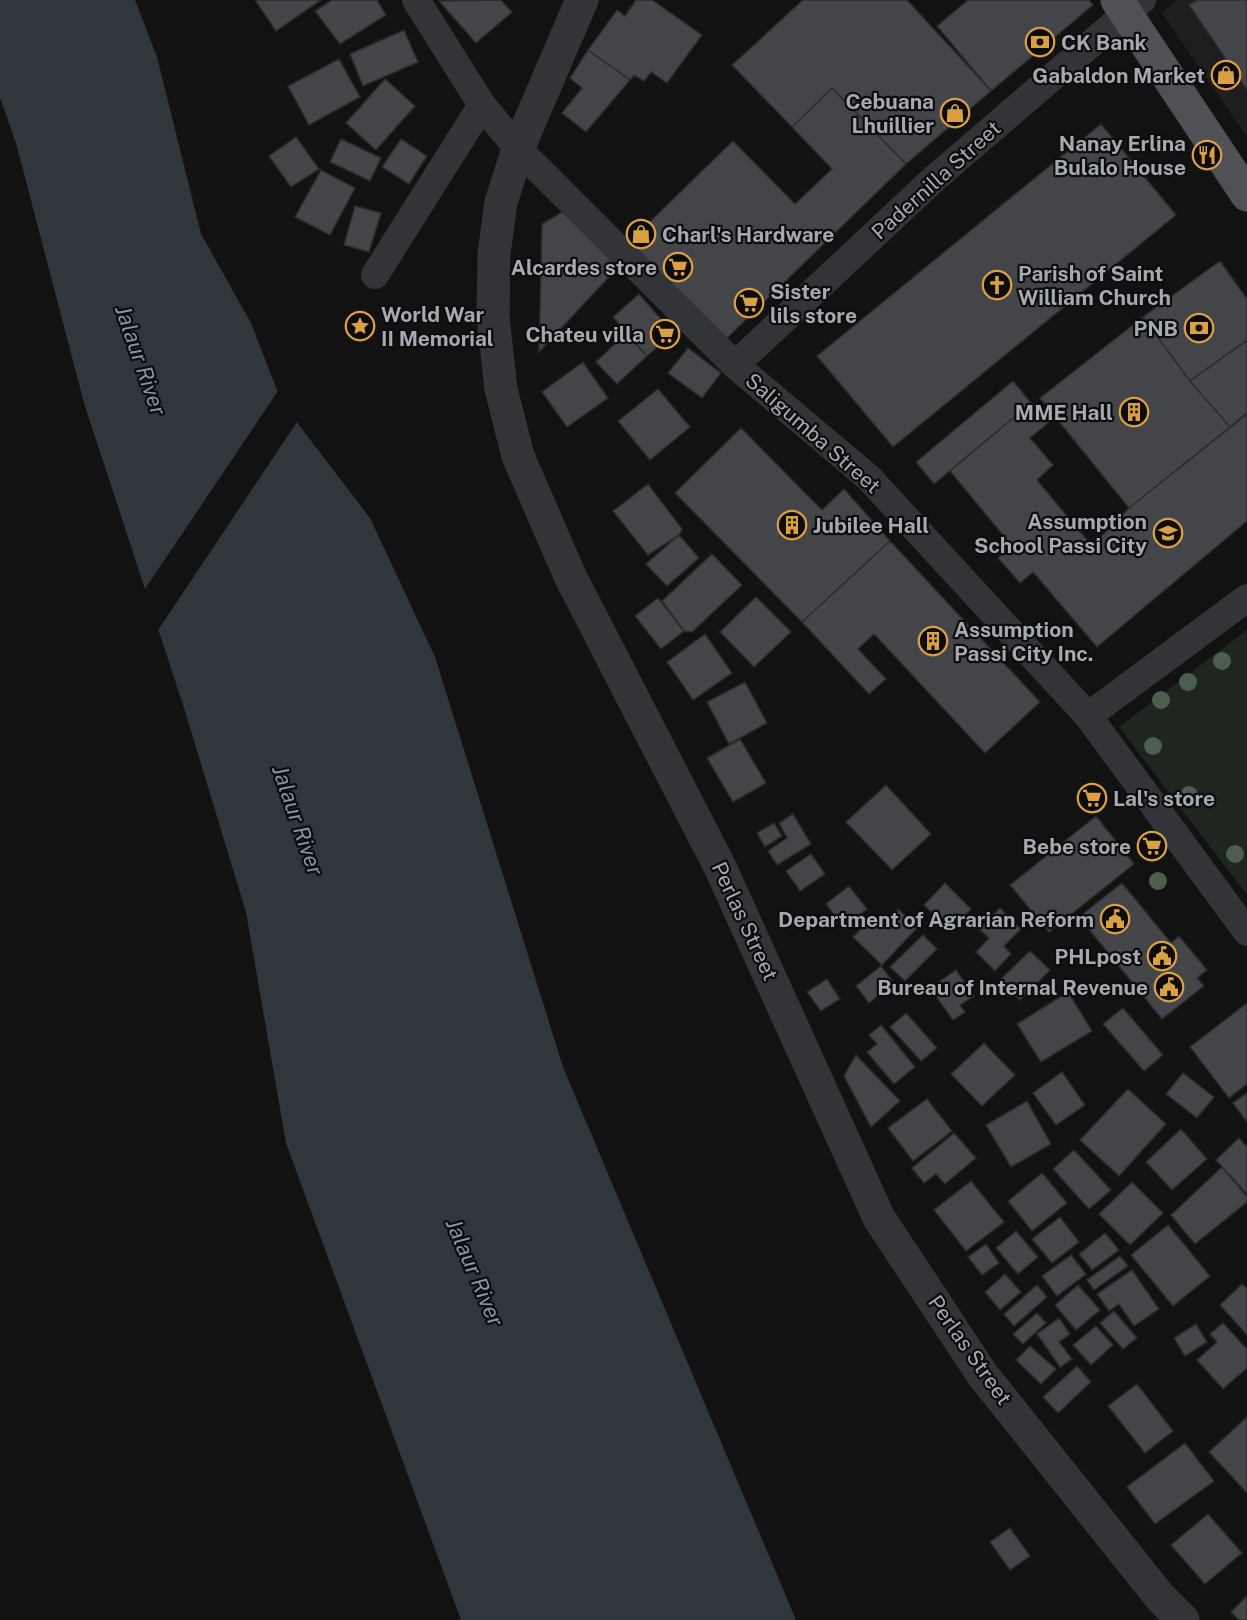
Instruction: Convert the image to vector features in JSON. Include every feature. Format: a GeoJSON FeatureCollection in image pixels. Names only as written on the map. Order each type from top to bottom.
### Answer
{"type":"FeatureCollection","features":[{"type":"Feature","properties":{"kind":"main road"},"geometry":{"type":"LineString","coordinates":[[1129,5],[1247,195]]}},
{"type":"Feature","properties":{"kind":"street","name":"Saligumba Street"},"geometry":{"type":"LineString","coordinates":[[416,0],[482,105],[518,149],[735,365],[869,478],[1088,716],[1247,932]]}},
{"type":"Feature","properties":{"kind":"street","name":"Perlas Street"},"geometry":{"type":"LineString","coordinates":[[582,0],[518,149],[501,202],[494,254],[493,317],[501,389],[518,456],[570,576],[720,867],[879,1218],[982,1374],[1160,1597],[1183,1620]]}},
{"type":"Feature","properties":{"kind":"street","name":"Padernilla Street"},"geometry":{"type":"LineString","coordinates":[[735,365],[935,178],[1129,5]]}},
{"type":"Feature","properties":{"kind":"street"},"geometry":{"type":"LineString","coordinates":[[375,275],[482,105]]}},
{"type":"Feature","properties":{"kind":"street"},"geometry":{"type":"LineString","coordinates":[[1088,716],[1247,598]]}},
{"type":"Feature","properties":{"kind":"shaded area","name":"Gabaldon Market"},"geometry":{"type":"Polygon","coordinates":[[[1177,0],[1247,0],[1247,137],[1162,13],[1177,0]]]}},
{"type":"Feature","properties":{"kind":"shaded area"},"geometry":{"type":"Polygon","coordinates":[[[1247,630],[1247,895],[1119,727],[1247,630]]]}},
{"type":"Feature","properties":{"kind":"water","name":"Jalaur River"},"geometry":{"type":"Polygon","coordinates":[[[0,0],[135,0],[157,57],[201,234],[251,323],[282,403],[370,518],[435,657],[563,1067],[796,1620],[461,1620],[286,1143],[246,912],[184,708],[84,403],[16,143],[0,98],[0,0]]]}},
{"type":"Feature","properties":{"kind":"pier"},"geometry":{"type":"Polygon","coordinates":[[[280,388],[285,401],[299,419],[156,633],[143,592],[280,388]]]}},
{"type":"Feature","properties":{"kind":"building"},"geometry":{"type":"Polygon","coordinates":[[[255,0],[321,0],[276,31],[255,0]]]}},
{"type":"Feature","properties":{"kind":"building"},"geometry":{"type":"Polygon","coordinates":[[[332,0],[377,0],[386,15],[340,44],[315,11],[332,0]]]}},
{"type":"Feature","properties":{"kind":"building"},"geometry":{"type":"Polygon","coordinates":[[[501,0],[512,12],[476,43],[439,1],[501,0]]]}},
{"type":"Feature","properties":{"kind":"building"},"geometry":{"type":"Polygon","coordinates":[[[636,0],[652,0],[702,35],[667,83],[651,72],[644,81],[634,75],[630,80],[588,50],[617,10],[625,16],[636,0]]]}},
{"type":"Feature","properties":{"kind":"building"},"geometry":{"type":"Polygon","coordinates":[[[803,0],[907,0],[991,91],[906,164],[832,88],[792,127],[732,65],[803,0]]]}},
{"type":"Feature","properties":{"kind":"building"},"geometry":{"type":"Polygon","coordinates":[[[968,0],[1089,0],[1093,5],[991,91],[937,26],[968,0]]]}},
{"type":"Feature","properties":{"kind":"building"},"geometry":{"type":"Polygon","coordinates":[[[1197,0],[1247,0],[1247,90],[1189,5],[1197,0]]]}},
{"type":"Feature","properties":{"kind":"building"},"geometry":{"type":"Polygon","coordinates":[[[404,30],[418,62],[363,86],[350,54],[404,30]]]}},
{"type":"Feature","properties":{"kind":"building"},"geometry":{"type":"Polygon","coordinates":[[[588,50],[630,80],[586,132],[562,113],[582,88],[570,78],[588,50]]]}},
{"type":"Feature","properties":{"kind":"building"},"geometry":{"type":"Polygon","coordinates":[[[339,59],[360,97],[309,125],[288,86],[339,59]]]}},
{"type":"Feature","properties":{"kind":"building"},"geometry":{"type":"Polygon","coordinates":[[[385,79],[415,106],[376,150],[346,123],[385,79]]]}},
{"type":"Feature","properties":{"kind":"building"},"geometry":{"type":"Polygon","coordinates":[[[832,88],[906,164],[725,340],[629,242],[733,141],[795,204],[832,169],[792,127],[832,88]]]}},
{"type":"Feature","properties":{"kind":"building","name":"Parish of Saint William Church"},"geometry":{"type":"Polygon","coordinates":[[[1101,124],[1176,215],[893,447],[817,356],[1101,124]]]}},
{"type":"Feature","properties":{"kind":"building"},"geometry":{"type":"Polygon","coordinates":[[[296,137],[319,169],[291,187],[269,156],[296,137]]]}},
{"type":"Feature","properties":{"kind":"building"},"geometry":{"type":"Polygon","coordinates":[[[341,139],[381,158],[370,181],[330,162],[341,139]]]}},
{"type":"Feature","properties":{"kind":"building"},"geometry":{"type":"Polygon","coordinates":[[[401,139],[427,156],[409,184],[382,167],[401,139]]]}},
{"type":"Feature","properties":{"kind":"building"},"geometry":{"type":"Polygon","coordinates":[[[321,170],[355,188],[330,235],[295,217],[321,170]]]}},
{"type":"Feature","properties":{"kind":"building"},"geometry":{"type":"Polygon","coordinates":[[[355,206],[381,213],[369,252],[344,245],[355,206]]]}},
{"type":"Feature","properties":{"kind":"building"},"geometry":{"type":"Polygon","coordinates":[[[564,211],[619,266],[539,352],[542,224],[564,211]]]}},
{"type":"Feature","properties":{"kind":"building","name":"PNB"},"geometry":{"type":"Polygon","coordinates":[[[1220,261],[1247,299],[1247,340],[1190,381],[1143,317],[1220,261]]]}},
{"type":"Feature","properties":{"kind":"building"},"geometry":{"type":"Polygon","coordinates":[[[639,294],[673,333],[647,356],[613,317],[639,294]]]}},
{"type":"Feature","properties":{"kind":"building","name":"MME Hall"},"geometry":{"type":"Polygon","coordinates":[[[1143,317],[1190,381],[1230,427],[1129,508],[1040,398],[1143,317]]]}},
{"type":"Feature","properties":{"kind":"building"},"geometry":{"type":"Polygon","coordinates":[[[626,333],[647,356],[617,384],[596,362],[626,333]]]}},
{"type":"Feature","properties":{"kind":"building"},"geometry":{"type":"Polygon","coordinates":[[[1247,340],[1247,413],[1230,427],[1190,381],[1247,340]]]}},
{"type":"Feature","properties":{"kind":"building"},"geometry":{"type":"Polygon","coordinates":[[[688,348],[721,373],[702,398],[668,373],[688,348]]]}},
{"type":"Feature","properties":{"kind":"building"},"geometry":{"type":"Polygon","coordinates":[[[583,362],[608,398],[567,427],[542,392],[583,362]]]}},
{"type":"Feature","properties":{"kind":"building"},"geometry":{"type":"Polygon","coordinates":[[[1013,381],[1031,403],[934,484],[916,462],[1013,381]]]}},
{"type":"Feature","properties":{"kind":"building"},"geometry":{"type":"Polygon","coordinates":[[[658,389],[690,427],[650,460],[618,421],[658,389]]]}},
{"type":"Feature","properties":{"kind":"building","name":"Assumption School Passi City"},"geometry":{"type":"Polygon","coordinates":[[[1031,403],[1048,423],[1030,438],[1053,465],[1037,480],[1092,546],[1129,508],[1247,414],[1247,521],[1097,647],[1033,572],[1020,583],[998,558],[1012,546],[950,471],[1031,403]]]}},
{"type":"Feature","properties":{"kind":"building","name":"Jubilee Hall"},"geometry":{"type":"Polygon","coordinates":[[[741,428],[822,510],[844,489],[890,541],[802,622],[675,493],[741,428]]]}},
{"type":"Feature","properties":{"kind":"building"},"geometry":{"type":"Polygon","coordinates":[[[648,484],[682,529],[679,535],[648,555],[613,511],[648,484]]]}},
{"type":"Feature","properties":{"kind":"building"},"geometry":{"type":"Polygon","coordinates":[[[679,535],[699,558],[667,586],[646,564],[679,535]]]}},
{"type":"Feature","properties":{"kind":"building","name":"Assumption Passi City Inc."},"geometry":{"type":"Polygon","coordinates":[[[890,541],[1040,702],[985,753],[874,634],[858,649],[886,679],[869,694],[802,622],[890,541]]]}},
{"type":"Feature","properties":{"kind":"building"},"geometry":{"type":"Polygon","coordinates":[[[712,554],[742,585],[692,632],[684,631],[662,601],[712,554]]]}},
{"type":"Feature","properties":{"kind":"building"},"geometry":{"type":"Polygon","coordinates":[[[756,597],[791,632],[754,667],[720,632],[756,597]]]}},
{"type":"Feature","properties":{"kind":"building"},"geometry":{"type":"Polygon","coordinates":[[[658,598],[684,631],[661,649],[635,616],[658,598]]]}},
{"type":"Feature","properties":{"kind":"building"},"geometry":{"type":"Polygon","coordinates":[[[705,634],[732,673],[693,700],[667,662],[705,634]]]}},
{"type":"Feature","properties":{"kind":"building"},"geometry":{"type":"Polygon","coordinates":[[[745,682],[767,723],[729,744],[707,702],[745,682]]]}},
{"type":"Feature","properties":{"kind":"building"},"geometry":{"type":"Polygon","coordinates":[[[740,739],[766,783],[733,802],[707,758],[740,739]]]}},
{"type":"Feature","properties":{"kind":"building"},"geometry":{"type":"Polygon","coordinates":[[[886,785],[931,834],[892,870],[846,822],[886,785]]]}},
{"type":"Feature","properties":{"kind":"building"},"geometry":{"type":"Polygon","coordinates":[[[793,814],[811,844],[777,865],[768,851],[787,838],[779,823],[793,814]]]}},
{"type":"Feature","properties":{"kind":"building"},"geometry":{"type":"Polygon","coordinates":[[[1096,816],[1134,864],[1049,932],[1010,885],[1096,816]]]}},
{"type":"Feature","properties":{"kind":"building"},"geometry":{"type":"Polygon","coordinates":[[[774,823],[782,836],[765,847],[757,833],[774,823]]]}},
{"type":"Feature","properties":{"kind":"building"},"geometry":{"type":"Polygon","coordinates":[[[811,854],[825,874],[800,891],[786,871],[811,854]]]}},
{"type":"Feature","properties":{"kind":"building"},"geometry":{"type":"Polygon","coordinates":[[[945,883],[971,909],[950,930],[924,905],[945,883]]]}},
{"type":"Feature","properties":{"kind":"building"},"geometry":{"type":"Polygon","coordinates":[[[1122,883],[1171,943],[1179,936],[1207,970],[1197,978],[1204,986],[1162,1019],[1079,917],[1122,883]]]}},
{"type":"Feature","properties":{"kind":"building"},"geometry":{"type":"Polygon","coordinates":[[[849,886],[867,909],[843,927],[826,904],[849,886]]]}},
{"type":"Feature","properties":{"kind":"building"},"geometry":{"type":"Polygon","coordinates":[[[1000,908],[1021,929],[1004,946],[1011,954],[995,971],[976,952],[989,938],[979,929],[1000,908]]]}},
{"type":"Feature","properties":{"kind":"building"},"geometry":{"type":"Polygon","coordinates":[[[898,909],[918,927],[882,965],[853,937],[873,917],[882,926],[898,909]]]}},
{"type":"Feature","properties":{"kind":"building"},"geometry":{"type":"Polygon","coordinates":[[[923,935],[937,949],[905,981],[890,967],[923,935]]]}},
{"type":"Feature","properties":{"kind":"building"},"geometry":{"type":"Polygon","coordinates":[[[1030,951],[1050,970],[1020,1000],[1000,980],[1030,951]]]}},
{"type":"Feature","properties":{"kind":"building"},"geometry":{"type":"Polygon","coordinates":[[[881,966],[894,983],[869,1003],[856,986],[881,966]]]}},
{"type":"Feature","properties":{"kind":"building"},"geometry":{"type":"Polygon","coordinates":[[[956,970],[974,996],[960,1005],[965,1012],[953,1020],[930,988],[956,970]]]}},
{"type":"Feature","properties":{"kind":"building"},"geometry":{"type":"Polygon","coordinates":[[[827,979],[840,999],[821,1011],[807,992],[827,979]]]}},
{"type":"Feature","properties":{"kind":"building"},"geometry":{"type":"Polygon","coordinates":[[[1068,992],[1092,1031],[1041,1062],[1017,1024],[1068,992]]]}},
{"type":"Feature","properties":{"kind":"building"},"geometry":{"type":"Polygon","coordinates":[[[1247,1003],[1247,1084],[1229,1098],[1190,1047],[1247,1003]]]}},
{"type":"Feature","properties":{"kind":"building"},"geometry":{"type":"Polygon","coordinates":[[[1123,1008],[1163,1055],[1144,1071],[1103,1024],[1123,1008]]]}},
{"type":"Feature","properties":{"kind":"building"},"geometry":{"type":"Polygon","coordinates":[[[906,1013],[937,1048],[921,1061],[890,1027],[906,1013]]]}},
{"type":"Feature","properties":{"kind":"building"},"geometry":{"type":"Polygon","coordinates":[[[881,1025],[915,1067],[894,1084],[867,1052],[877,1044],[869,1035],[881,1025]]]}},
{"type":"Feature","properties":{"kind":"building"},"geometry":{"type":"Polygon","coordinates":[[[984,1043],[1015,1075],[982,1106],[951,1074],[984,1043]]]}},
{"type":"Feature","properties":{"kind":"building"},"geometry":{"type":"Polygon","coordinates":[[[856,1055],[900,1101],[871,1127],[844,1076],[856,1055]]]}},
{"type":"Feature","properties":{"kind":"building"},"geometry":{"type":"Polygon","coordinates":[[[1062,1072],[1085,1105],[1056,1125],[1033,1093],[1062,1072]]]}},
{"type":"Feature","properties":{"kind":"building"},"geometry":{"type":"Polygon","coordinates":[[[1183,1073],[1214,1097],[1197,1118],[1166,1094],[1183,1073]]]}},
{"type":"Feature","properties":{"kind":"building"},"geometry":{"type":"Polygon","coordinates":[[[1128,1089],[1166,1124],[1119,1176],[1080,1140],[1128,1089]]]}},
{"type":"Feature","properties":{"kind":"building"},"geometry":{"type":"Polygon","coordinates":[[[1247,1093],[1247,1122],[1233,1103],[1247,1093]]]}},
{"type":"Feature","properties":{"kind":"building"},"geometry":{"type":"Polygon","coordinates":[[[927,1099],[952,1131],[913,1161],[888,1128],[927,1099]]]}},
{"type":"Feature","properties":{"kind":"building"},"geometry":{"type":"Polygon","coordinates":[[[1027,1101],[1051,1144],[1011,1167],[986,1125],[1027,1101]]]}},
{"type":"Feature","properties":{"kind":"building"},"geometry":{"type":"Polygon","coordinates":[[[1181,1129],[1207,1159],[1172,1190],[1146,1162],[1181,1129]]]}},
{"type":"Feature","properties":{"kind":"building"},"geometry":{"type":"Polygon","coordinates":[[[954,1133],[976,1158],[945,1184],[936,1174],[924,1183],[912,1168],[954,1133]]]}},
{"type":"Feature","properties":{"kind":"building"},"geometry":{"type":"Polygon","coordinates":[[[1239,1138],[1247,1147],[1247,1194],[1216,1160],[1239,1138]]]}},
{"type":"Feature","properties":{"kind":"building"},"geometry":{"type":"Polygon","coordinates":[[[1074,1150],[1111,1190],[1089,1209],[1053,1169],[1074,1150]]]}},
{"type":"Feature","properties":{"kind":"building"},"geometry":{"type":"Polygon","coordinates":[[[1222,1167],[1247,1197],[1247,1202],[1195,1244],[1171,1215],[1222,1167]]]}},
{"type":"Feature","properties":{"kind":"building"},"geometry":{"type":"Polygon","coordinates":[[[1042,1173],[1067,1203],[1032,1231],[1008,1201],[1042,1173]]]}},
{"type":"Feature","properties":{"kind":"building"},"geometry":{"type":"Polygon","coordinates":[[[971,1181],[1004,1222],[966,1251],[934,1210],[971,1181]]]}},
{"type":"Feature","properties":{"kind":"building"},"geometry":{"type":"Polygon","coordinates":[[[1132,1182],[1163,1213],[1130,1245],[1099,1214],[1132,1182]]]}},
{"type":"Feature","properties":{"kind":"building"},"geometry":{"type":"Polygon","coordinates":[[[1060,1217],[1079,1242],[1052,1263],[1032,1239],[1060,1217]]]}},
{"type":"Feature","properties":{"kind":"building"},"geometry":{"type":"Polygon","coordinates":[[[1168,1225],[1210,1276],[1173,1306],[1131,1255],[1168,1225]]]}},
{"type":"Feature","properties":{"kind":"building"},"geometry":{"type":"Polygon","coordinates":[[[1016,1231],[1038,1257],[1018,1274],[996,1248],[1016,1231]]]}},
{"type":"Feature","properties":{"kind":"building"},"geometry":{"type":"Polygon","coordinates":[[[1105,1233],[1119,1250],[1092,1270],[1079,1254],[1105,1233]]]}},
{"type":"Feature","properties":{"kind":"building"},"geometry":{"type":"Polygon","coordinates":[[[986,1244],[999,1263],[982,1275],[968,1257],[986,1244]]]}},
{"type":"Feature","properties":{"kind":"building"},"geometry":{"type":"Polygon","coordinates":[[[1071,1255],[1086,1274],[1057,1296],[1042,1276],[1071,1255]]]}},
{"type":"Feature","properties":{"kind":"building"},"geometry":{"type":"Polygon","coordinates":[[[1120,1256],[1128,1266],[1094,1290],[1087,1280],[1120,1256]]]}},
{"type":"Feature","properties":{"kind":"building"},"geometry":{"type":"Polygon","coordinates":[[[1132,1270],[1159,1309],[1134,1326],[1119,1304],[1109,1311],[1097,1294],[1132,1270]]]}},
{"type":"Feature","properties":{"kind":"building"},"geometry":{"type":"Polygon","coordinates":[[[1005,1274],[1021,1292],[1000,1310],[985,1292],[1005,1274]]]}},
{"type":"Feature","properties":{"kind":"building"},"geometry":{"type":"Polygon","coordinates":[[[1242,1284],[1247,1289],[1247,1335],[1220,1305],[1242,1284]]]}},
{"type":"Feature","properties":{"kind":"building"},"geometry":{"type":"Polygon","coordinates":[[[1037,1285],[1047,1297],[1014,1326],[1004,1314],[1037,1285]]]}},
{"type":"Feature","properties":{"kind":"building"},"geometry":{"type":"Polygon","coordinates":[[[1078,1285],[1100,1310],[1076,1330],[1055,1305],[1078,1285]]]}},
{"type":"Feature","properties":{"kind":"building"},"geometry":{"type":"Polygon","coordinates":[[[1114,1311],[1137,1338],[1123,1349],[1100,1323],[1114,1311]]]}},
{"type":"Feature","properties":{"kind":"building"},"geometry":{"type":"Polygon","coordinates":[[[1037,1313],[1046,1323],[1023,1344],[1013,1334],[1037,1313]]]}},
{"type":"Feature","properties":{"kind":"building"},"geometry":{"type":"Polygon","coordinates":[[[1059,1318],[1070,1334],[1059,1342],[1072,1359],[1060,1367],[1037,1334],[1059,1318]]]}},
{"type":"Feature","properties":{"kind":"building"},"geometry":{"type":"Polygon","coordinates":[[[1223,1323],[1247,1349],[1247,1368],[1223,1389],[1197,1360],[1217,1342],[1210,1334],[1223,1323]]]}},
{"type":"Feature","properties":{"kind":"building"},"geometry":{"type":"Polygon","coordinates":[[[1196,1324],[1207,1342],[1185,1356],[1174,1338],[1196,1324]]]}},
{"type":"Feature","properties":{"kind":"building"},"geometry":{"type":"Polygon","coordinates":[[[1096,1326],[1113,1345],[1091,1365],[1073,1345],[1096,1326]]]}},
{"type":"Feature","properties":{"kind":"building"},"geometry":{"type":"Polygon","coordinates":[[[1030,1346],[1056,1369],[1041,1384],[1016,1360],[1030,1346]]]}},
{"type":"Feature","properties":{"kind":"building"},"geometry":{"type":"Polygon","coordinates":[[[1077,1366],[1091,1382],[1058,1413],[1043,1397],[1077,1366]]]}},
{"type":"Feature","properties":{"kind":"building"},"geometry":{"type":"Polygon","coordinates":[[[1137,1384],[1173,1431],[1145,1453],[1108,1406],[1137,1384]]]}},
{"type":"Feature","properties":{"kind":"building"},"geometry":{"type":"Polygon","coordinates":[[[1247,1417],[1247,1493],[1209,1452],[1247,1417]]]}},
{"type":"Feature","properties":{"kind":"building"},"geometry":{"type":"Polygon","coordinates":[[[1185,1443],[1214,1481],[1155,1524],[1127,1487],[1185,1443]]]}},
{"type":"Feature","properties":{"kind":"building"},"geometry":{"type":"Polygon","coordinates":[[[1208,1514],[1242,1553],[1205,1584],[1171,1545],[1208,1514]]]}},
{"type":"Feature","properties":{"kind":"building"},"geometry":{"type":"Polygon","coordinates":[[[1010,1528],[1030,1556],[1010,1570],[990,1542],[1010,1528]]]}},
{"type":"Feature","properties":{"kind":"building"},"geometry":{"type":"Polygon","coordinates":[[[1247,1596],[1247,1620],[1239,1620],[1231,1612],[1247,1596]]]}},
{"type":"Feature","properties":{"kind":"place","name":"CK Bank"},"geometry":{"type":"Point","coordinates":[1040,42]}},
{"type":"Feature","properties":{"kind":"place","name":"Gabaldon Market"},"geometry":{"type":"Point","coordinates":[1226,75]}},
{"type":"Feature","properties":{"kind":"place","name":"Cebuana Lhuillier"},"geometry":{"type":"Point","coordinates":[955,113]}},
{"type":"Feature","properties":{"kind":"place","name":"Nanay Erlina Bulalo House"},"geometry":{"type":"Point","coordinates":[1207,155]}},
{"type":"Feature","properties":{"kind":"place","name":"Charl's Hardware"},"geometry":{"type":"Point","coordinates":[641,234]}},
{"type":"Feature","properties":{"kind":"place","name":"Alcardes store"},"geometry":{"type":"Point","coordinates":[678,267]}},
{"type":"Feature","properties":{"kind":"place","name":"Parish of Saint William Church"},"geometry":{"type":"Point","coordinates":[997,285]}},
{"type":"Feature","properties":{"kind":"place","name":"Sister lils store"},"geometry":{"type":"Point","coordinates":[749,303]}},
{"type":"Feature","properties":{"kind":"place","name":"World War II Memorial"},"geometry":{"type":"Point","coordinates":[360,326]}},
{"type":"Feature","properties":{"kind":"place","name":"PNB"},"geometry":{"type":"Point","coordinates":[1199,328]}},
{"type":"Feature","properties":{"kind":"place","name":"Chateu villa"},"geometry":{"type":"Point","coordinates":[665,334]}},
{"type":"Feature","properties":{"kind":"place","name":"MME Hall"},"geometry":{"type":"Point","coordinates":[1134,412]}},
{"type":"Feature","properties":{"kind":"place","name":"Jubilee Hall"},"geometry":{"type":"Point","coordinates":[792,525]}},
{"type":"Feature","properties":{"kind":"place","name":"Assumption School Passi City"},"geometry":{"type":"Point","coordinates":[1168,533]}},
{"type":"Feature","properties":{"kind":"place","name":"Assumption Passi City Inc."},"geometry":{"type":"Point","coordinates":[933,641]}},
{"type":"Feature","properties":{"kind":"place","name":"Lal's store"},"geometry":{"type":"Point","coordinates":[1092,798]}},
{"type":"Feature","properties":{"kind":"place","name":"Bebe store"},"geometry":{"type":"Point","coordinates":[1152,846]}},
{"type":"Feature","properties":{"kind":"place","name":"Department of Agrarian Reform"},"geometry":{"type":"Point","coordinates":[1115,919]}},
{"type":"Feature","properties":{"kind":"place","name":"PHLpost"},"geometry":{"type":"Point","coordinates":[1162,956]}},
{"type":"Feature","properties":{"kind":"place","name":"Bureau of Internal Revenue"},"geometry":{"type":"Point","coordinates":[1169,987]}}]}
